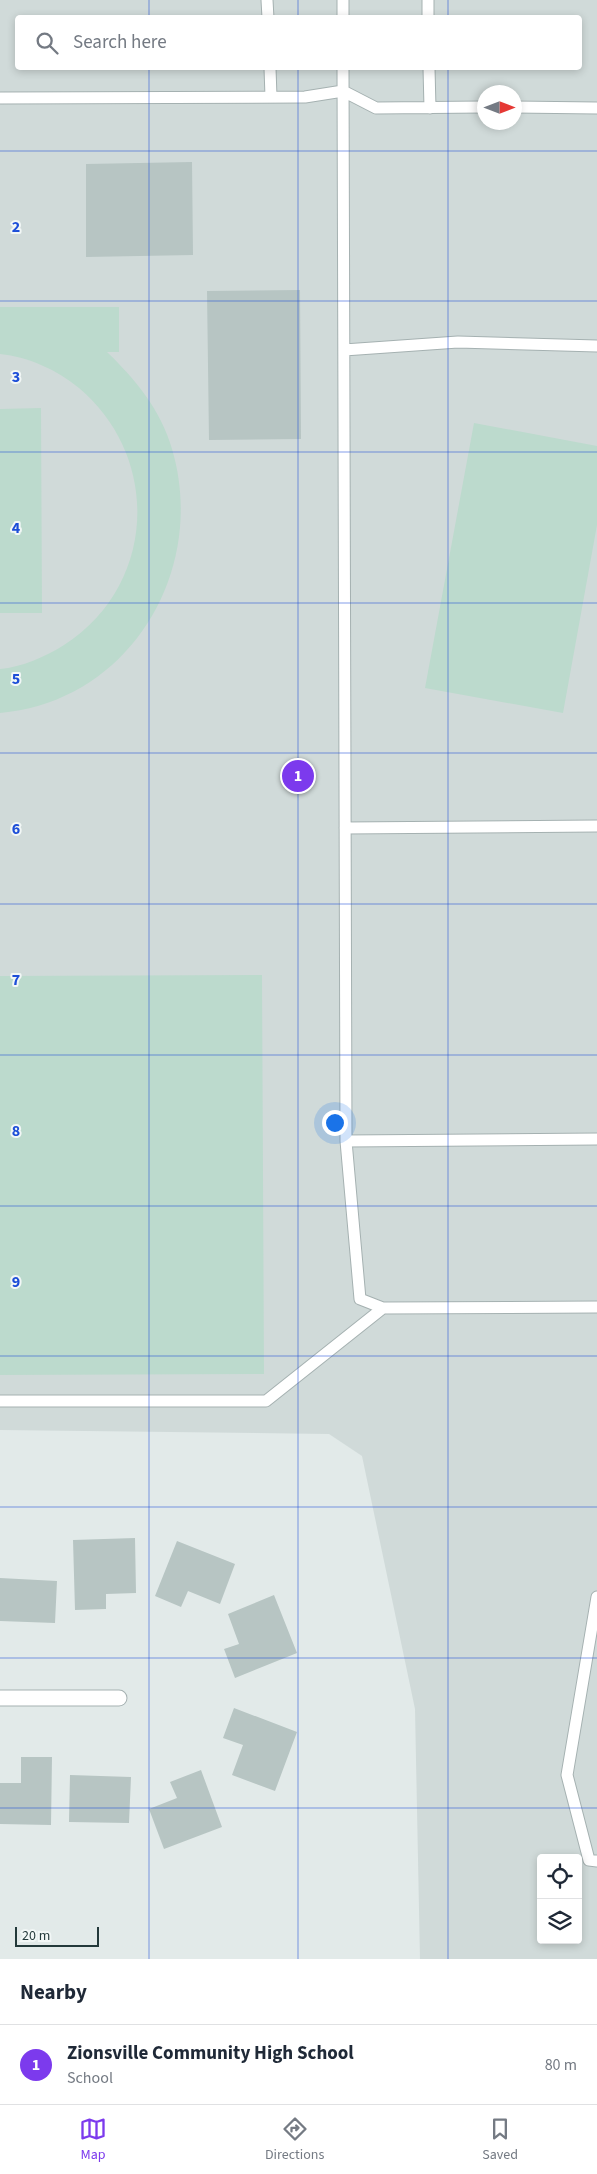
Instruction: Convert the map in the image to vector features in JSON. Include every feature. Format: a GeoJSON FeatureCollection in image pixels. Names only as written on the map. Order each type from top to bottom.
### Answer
{"type":"FeatureCollection","features":[{"type":"Feature","properties":{"kind":"street"},"geometry":{"type":"LineString","coordinates":[[0,1698],[120,1698]]}},
{"type":"Feature","properties":{"kind":"lane"},"geometry":{"type":"LineString","coordinates":[[267,0],[268,15]]}},
{"type":"Feature","properties":{"kind":"lane"},"geometry":{"type":"LineString","coordinates":[[343,0],[343,15]]}},
{"type":"Feature","properties":{"kind":"lane"},"geometry":{"type":"LineString","coordinates":[[428,0],[428,15]]}},
{"type":"Feature","properties":{"kind":"lane"},"geometry":{"type":"LineString","coordinates":[[270,70],[271,97]]}},
{"type":"Feature","properties":{"kind":"lane"},"geometry":{"type":"LineString","coordinates":[[343,70],[346,1141],[360,1299],[383,1308],[597,1307]]}},
{"type":"Feature","properties":{"kind":"lane"},"geometry":{"type":"LineString","coordinates":[[429,70],[430,108]]}},
{"type":"Feature","properties":{"kind":"lane"},"geometry":{"type":"LineString","coordinates":[[0,98],[305,97],[343,91],[376,108],[477,108]]}},
{"type":"Feature","properties":{"kind":"lane"},"geometry":{"type":"LineString","coordinates":[[522,107],[597,108]]}},
{"type":"Feature","properties":{"kind":"lane"},"geometry":{"type":"LineString","coordinates":[[344,350],[458,342],[597,346]]}},
{"type":"Feature","properties":{"kind":"lane"},"geometry":{"type":"LineString","coordinates":[[345,828],[597,826]]}},
{"type":"Feature","properties":{"kind":"lane"},"geometry":{"type":"LineString","coordinates":[[346,1141],[597,1139]]}},
{"type":"Feature","properties":{"kind":"lane"},"geometry":{"type":"LineString","coordinates":[[0,1401],[266,1401],[383,1308]]}},
{"type":"Feature","properties":{"kind":"lane"},"geometry":{"type":"LineString","coordinates":[[597,1597],[567,1775],[589,1860],[597,1861]]}},
{"type":"Feature","properties":{"kind":"shaded area"},"geometry":{"type":"Polygon","coordinates":[[[0,0],[597,0],[597,1959],[420,1959],[415,1709],[362,1456],[329,1434],[0,1430],[0,0]]]}},
{"type":"Feature","properties":{"kind":"green space"},"geometry":{"type":"Polygon","coordinates":[[[0,307],[119,307],[119,352],[107,352],[137,384],[161,421],[172,449],[180,495],[179,540],[168,583],[148,622],[121,657],[87,684],[46,703],[0,713],[0,669],[25,664],[49,654],[64,645],[94,620],[117,590],[131,556],[137,521],[135,485],[125,449],[106,417],[79,388],[52,370],[32,361],[0,354],[0,307]]]}},
{"type":"Feature","properties":{"kind":"green space"},"geometry":{"type":"Polygon","coordinates":[[[41,408],[42,613],[0,613],[0,409],[41,408]]]}},
{"type":"Feature","properties":{"kind":"green space"},"geometry":{"type":"Polygon","coordinates":[[[474,423],[597,446],[597,525],[563,713],[425,688],[474,423]]]}},
{"type":"Feature","properties":{"kind":"green space"},"geometry":{"type":"Polygon","coordinates":[[[262,975],[264,1374],[0,1375],[0,976],[262,975]]]}},
{"type":"Feature","properties":{"kind":"building"},"geometry":{"type":"Polygon","coordinates":[[[192,162],[193,255],[86,257],[86,164],[192,162]]]}},
{"type":"Feature","properties":{"kind":"building"},"geometry":{"type":"Polygon","coordinates":[[[300,290],[301,439],[209,440],[207,291],[300,290]]]}},
{"type":"Feature","properties":{"kind":"building"},"geometry":{"type":"Polygon","coordinates":[[[135,1538],[136,1593],[106,1594],[106,1609],[75,1610],[73,1540],[135,1538]]]}},
{"type":"Feature","properties":{"kind":"building"},"geometry":{"type":"Polygon","coordinates":[[[177,1541],[235,1564],[220,1604],[188,1591],[181,1607],[155,1596],[177,1541]]]}},
{"type":"Feature","properties":{"kind":"building"},"geometry":{"type":"Polygon","coordinates":[[[0,1578],[57,1581],[55,1623],[0,1621],[0,1578]]]}},
{"type":"Feature","properties":{"kind":"building"},"geometry":{"type":"Polygon","coordinates":[[[274,1595],[297,1653],[235,1678],[224,1649],[239,1644],[228,1614],[274,1595]]]}},
{"type":"Feature","properties":{"kind":"building"},"geometry":{"type":"Polygon","coordinates":[[[234,1708],[297,1732],[275,1791],[232,1775],[243,1745],[223,1738],[234,1708]]]}},
{"type":"Feature","properties":{"kind":"building"},"geometry":{"type":"Polygon","coordinates":[[[21,1757],[52,1757],[51,1825],[0,1824],[0,1783],[21,1783],[21,1757]]]}},
{"type":"Feature","properties":{"kind":"building"},"geometry":{"type":"Polygon","coordinates":[[[201,1770],[222,1827],[164,1849],[149,1809],[177,1798],[170,1782],[201,1770]]]}},
{"type":"Feature","properties":{"kind":"building"},"geometry":{"type":"Polygon","coordinates":[[[70,1775],[131,1777],[129,1823],[69,1822],[70,1775]]]}},
{"type":"Feature","properties":{"kind":"place","name":"Zionsville Community High School"},"geometry":{"type":"Point","coordinates":[298,776]}}]}
